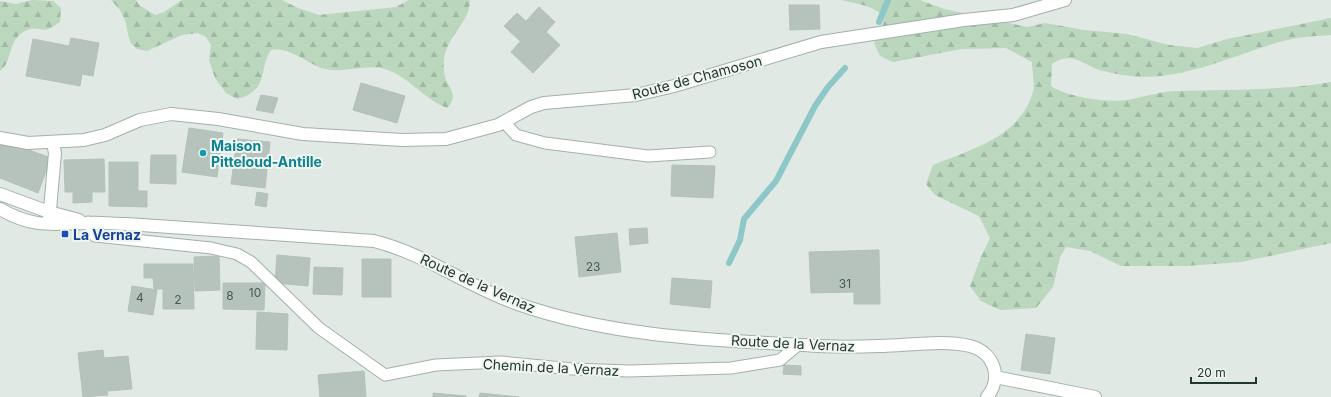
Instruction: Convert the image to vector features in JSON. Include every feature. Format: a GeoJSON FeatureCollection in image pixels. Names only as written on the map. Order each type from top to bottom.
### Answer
{"type":"FeatureCollection","features":[{"type":"Feature","properties":{"kind":"street","name":"Route de Chamoson"},"geometry":{"type":"LineString","coordinates":[[0,138],[28,143],[53,143],[94,138],[140,120],[171,114],[218,119],[303,134],[422,141],[459,137],[504,122],[531,107],[544,102],[636,95],[679,84],[821,42],[964,20],[1013,15],[1065,0]]}},
{"type":"Feature","properties":{"kind":"street"},"geometry":{"type":"LineString","coordinates":[[48,225],[55,154],[53,143]]}},
{"type":"Feature","properties":{"kind":"street","name":"Route de la Vernaz"},"geometry":{"type":"LineString","coordinates":[[0,194],[49,212],[88,222]]}},
{"type":"Feature","properties":{"kind":"street","name":"Route de la Vernaz"},"geometry":{"type":"LineString","coordinates":[[0,209],[20,219],[48,225],[88,222],[374,241],[412,254],[515,303],[563,318],[613,329],[798,345],[962,345],[977,349],[989,357],[995,377]]}},
{"type":"Feature","properties":{"kind":"street"},"geometry":{"type":"LineString","coordinates":[[987,397],[993,388],[995,377],[1095,397]]}},
{"type":"Feature","properties":{"kind":"lane"},"geometry":{"type":"LineString","coordinates":[[504,122],[516,135],[545,143],[648,156],[710,152]]}},
{"type":"Feature","properties":{"kind":"lane","name":"Chemin de la Vernaz"},"geometry":{"type":"LineString","coordinates":[[88,222],[95,236],[211,248],[227,251],[245,258],[259,269],[319,328],[385,375],[436,365],[501,362],[573,369],[629,371],[731,368],[780,360],[798,345]]}},
{"type":"Feature","properties":{"kind":"green space"},"geometry":{"type":"Polygon","coordinates":[[[32,0],[53,1],[61,8],[60,22],[46,30],[30,29],[22,33],[14,42],[7,63],[0,71],[0,1],[16,4],[32,0]]]}},
{"type":"Feature","properties":{"kind":"green space"},"geometry":{"type":"Polygon","coordinates":[[[111,0],[136,0],[139,5],[155,15],[164,12],[182,0],[282,0],[298,8],[319,15],[396,7],[409,0],[470,0],[469,8],[463,22],[449,43],[444,59],[445,78],[453,97],[447,108],[432,100],[403,78],[388,70],[371,67],[329,70],[314,65],[296,55],[278,50],[271,50],[267,57],[262,79],[259,85],[247,95],[237,99],[226,93],[215,78],[209,60],[211,45],[206,37],[198,33],[182,35],[147,51],[137,49],[130,42],[125,20],[120,10],[111,0]]]}},
{"type":"Feature","properties":{"kind":"green space"},"geometry":{"type":"Polygon","coordinates":[[[841,0],[920,0],[944,9],[1027,27],[1045,23],[1084,30],[1127,34],[1169,45],[1197,48],[1227,39],[1331,18],[1331,35],[1283,41],[1185,72],[1144,77],[1120,75],[1099,70],[1070,58],[1065,58],[1052,64],[1051,86],[1058,90],[1077,96],[1099,100],[1119,101],[1172,91],[1293,87],[1331,82],[1331,243],[1241,262],[1186,266],[1121,266],[1090,251],[1066,247],[1060,257],[1053,287],[1036,308],[1000,310],[981,301],[970,286],[990,238],[979,216],[935,195],[926,184],[933,165],[978,147],[993,139],[1006,131],[1017,120],[1027,107],[1033,92],[1034,81],[1032,62],[1006,48],[962,49],[893,62],[880,56],[874,43],[883,23],[883,18],[880,13],[860,4],[841,0]]]}},
{"type":"Feature","properties":{"kind":"building"},"geometry":{"type":"Polygon","coordinates":[[[789,5],[819,5],[820,29],[790,30],[789,5]]]}},
{"type":"Feature","properties":{"kind":"building"},"geometry":{"type":"Polygon","coordinates":[[[539,7],[555,22],[546,32],[543,29],[532,41],[526,35],[520,41],[504,26],[517,13],[526,21],[539,7]]]}},
{"type":"Feature","properties":{"kind":"building"},"geometry":{"type":"Polygon","coordinates":[[[543,29],[560,45],[533,73],[511,52],[526,35],[532,41],[543,29]]]}},
{"type":"Feature","properties":{"kind":"building"},"geometry":{"type":"Polygon","coordinates":[[[71,38],[99,43],[93,76],[82,74],[80,86],[26,76],[33,39],[69,46],[71,38]]]}},
{"type":"Feature","properties":{"kind":"building"},"geometry":{"type":"Polygon","coordinates":[[[361,83],[405,96],[397,123],[353,110],[361,83]]]}},
{"type":"Feature","properties":{"kind":"building"},"geometry":{"type":"Polygon","coordinates":[[[261,95],[278,98],[273,113],[256,110],[261,95]]]}},
{"type":"Feature","properties":{"kind":"building","name":"Maison Pitteloud-Antille"},"geometry":{"type":"Polygon","coordinates":[[[189,128],[223,133],[217,177],[182,172],[189,128]]]}},
{"type":"Feature","properties":{"kind":"building"},"geometry":{"type":"Polygon","coordinates":[[[237,139],[270,142],[265,188],[231,184],[237,139]]]}},
{"type":"Feature","properties":{"kind":"building"},"geometry":{"type":"Polygon","coordinates":[[[0,143],[9,147],[10,143],[51,158],[38,193],[0,178],[0,143]]]}},
{"type":"Feature","properties":{"kind":"building"},"geometry":{"type":"Polygon","coordinates":[[[151,155],[176,155],[176,184],[150,183],[151,155]]]}},
{"type":"Feature","properties":{"kind":"building"},"geometry":{"type":"Polygon","coordinates":[[[104,159],[105,192],[92,192],[92,202],[73,203],[73,192],[65,192],[64,160],[104,159]]]}},
{"type":"Feature","properties":{"kind":"building"},"geometry":{"type":"Polygon","coordinates":[[[109,162],[138,162],[138,191],[147,191],[147,207],[109,206],[109,162]]]}},
{"type":"Feature","properties":{"kind":"building"},"geometry":{"type":"Polygon","coordinates":[[[672,165],[715,166],[713,198],[671,196],[672,165]]]}},
{"type":"Feature","properties":{"kind":"building"},"geometry":{"type":"Polygon","coordinates":[[[257,192],[268,194],[266,207],[255,205],[257,192]]]}},
{"type":"Feature","properties":{"kind":"building"},"geometry":{"type":"Polygon","coordinates":[[[647,228],[648,243],[630,245],[629,229],[647,228]]]}},
{"type":"Feature","properties":{"kind":"building"},"geometry":{"type":"Polygon","coordinates":[[[617,233],[621,272],[579,277],[575,237],[617,233]]]}},
{"type":"Feature","properties":{"kind":"building"},"geometry":{"type":"Polygon","coordinates":[[[879,250],[880,304],[854,304],[854,292],[811,293],[809,252],[879,250]]]}},
{"type":"Feature","properties":{"kind":"building"},"geometry":{"type":"Polygon","coordinates":[[[277,255],[310,258],[308,286],[275,283],[277,255]]]}},
{"type":"Feature","properties":{"kind":"building"},"geometry":{"type":"Polygon","coordinates":[[[219,256],[220,290],[195,291],[194,257],[219,256]]]}},
{"type":"Feature","properties":{"kind":"building"},"geometry":{"type":"Polygon","coordinates":[[[362,259],[391,259],[391,297],[362,297],[362,259]]]}},
{"type":"Feature","properties":{"kind":"building"},"geometry":{"type":"Polygon","coordinates":[[[144,264],[193,264],[194,309],[163,309],[163,289],[154,289],[153,278],[144,278],[144,264]]]}},
{"type":"Feature","properties":{"kind":"building"},"geometry":{"type":"Polygon","coordinates":[[[314,267],[343,268],[342,295],[313,294],[314,267]]]}},
{"type":"Feature","properties":{"kind":"building"},"geometry":{"type":"Polygon","coordinates":[[[672,278],[712,281],[710,308],[670,304],[672,278]]]}},
{"type":"Feature","properties":{"kind":"building"},"geometry":{"type":"Polygon","coordinates":[[[223,283],[265,283],[264,310],[223,309],[223,283]]]}},
{"type":"Feature","properties":{"kind":"building"},"geometry":{"type":"Polygon","coordinates":[[[132,286],[157,290],[153,315],[128,311],[132,286]]]}},
{"type":"Feature","properties":{"kind":"building"},"geometry":{"type":"Polygon","coordinates":[[[257,312],[288,314],[287,350],[256,349],[257,312]]]}},
{"type":"Feature","properties":{"kind":"building"},"geometry":{"type":"Polygon","coordinates":[[[1026,334],[1055,338],[1050,374],[1021,370],[1026,334]]]}},
{"type":"Feature","properties":{"kind":"building"},"geometry":{"type":"Polygon","coordinates":[[[103,350],[104,358],[128,356],[132,389],[107,391],[108,395],[83,397],[78,353],[103,350]]]}},
{"type":"Feature","properties":{"kind":"building"},"geometry":{"type":"Polygon","coordinates":[[[784,365],[801,366],[801,375],[783,374],[784,365]]]}},
{"type":"Feature","properties":{"kind":"building"},"geometry":{"type":"Polygon","coordinates":[[[364,371],[366,397],[320,397],[318,375],[364,371]]]}},
{"type":"Feature","properties":{"kind":"building"},"geometry":{"type":"Polygon","coordinates":[[[433,393],[466,396],[466,397],[433,397],[433,393]]]}},
{"type":"Feature","properties":{"kind":"building"},"geometry":{"type":"Polygon","coordinates":[[[480,393],[519,397],[479,397],[480,393]]]}},
{"type":"Feature","properties":{"kind":"waterway"},"geometry":{"type":"LineString","coordinates":[[879,22],[888,0]]}},
{"type":"Feature","properties":{"kind":"waterway"},"geometry":{"type":"LineString","coordinates":[[729,263],[740,240],[744,219],[776,181],[815,106],[828,87],[845,68]]}},
{"type":"Feature","properties":{"kind":"place","name":"Maison Pitteloud-Antille"},"geometry":{"type":"Point","coordinates":[203,153]}},
{"type":"Feature","properties":{"kind":"place","name":"La Vernaz"},"geometry":{"type":"Point","coordinates":[65,234]}}]}
